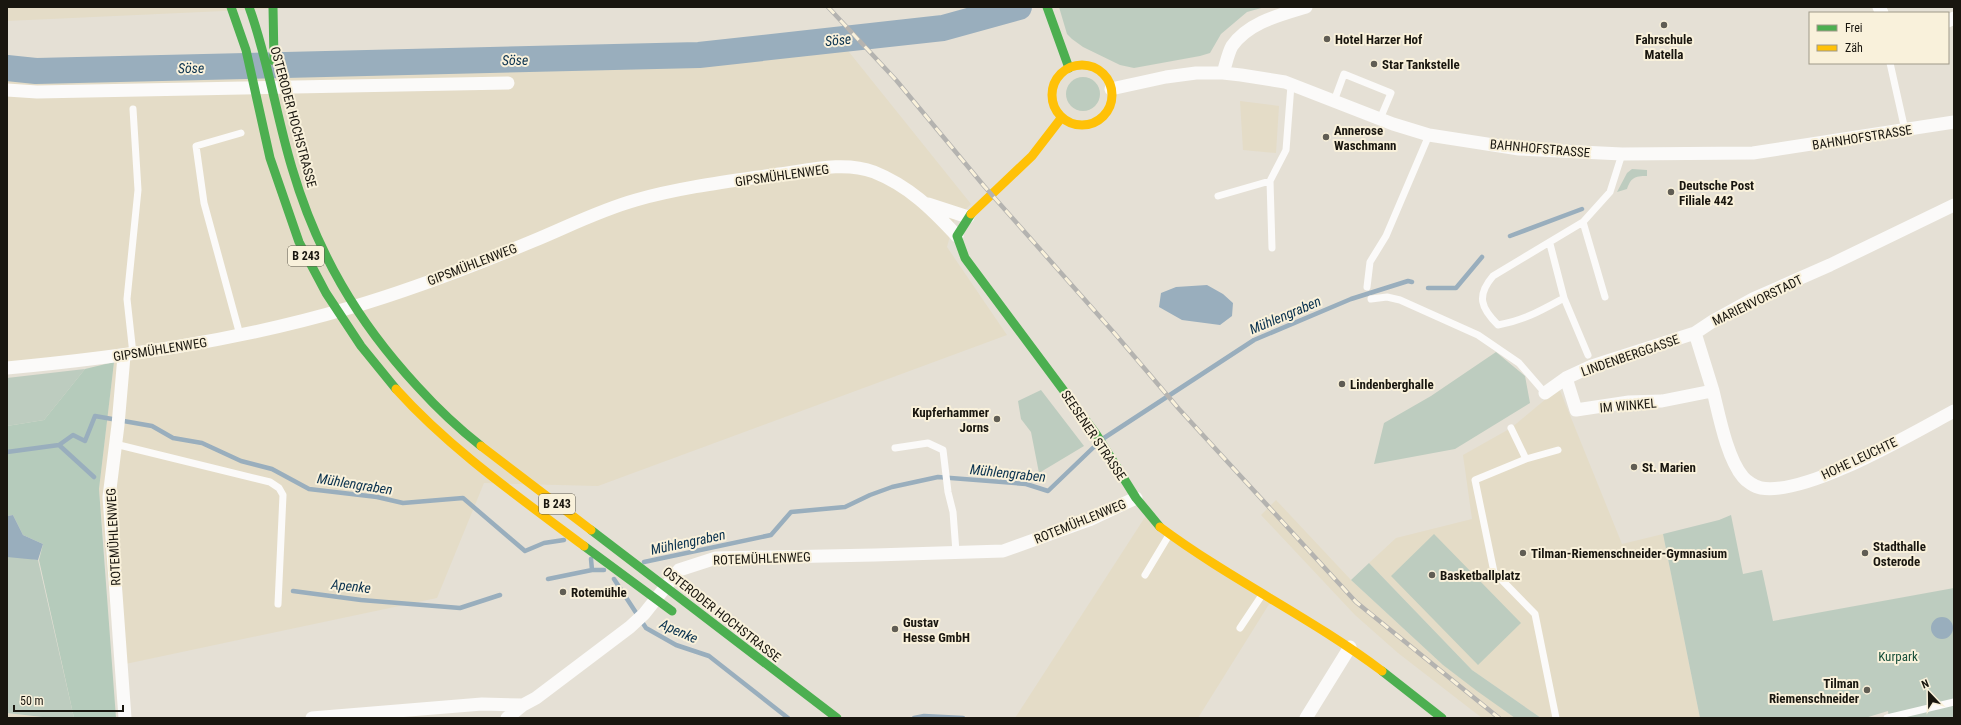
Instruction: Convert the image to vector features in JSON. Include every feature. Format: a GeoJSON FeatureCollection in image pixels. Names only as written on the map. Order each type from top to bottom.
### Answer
{"type":"FeatureCollection","features":[{"type":"Feature","properties":{"kind":"main road","name":"B 243"},"geometry":{"type":"LineString","coordinates":[[231,7],[246,50],[270,158],[299,242],[326,293],[374,364],[416,411],[467,458],[678,615]]}},
{"type":"Feature","properties":{"kind":"main road","name":"OSTERODER HOCHSTRASSE"},"geometry":{"type":"LineString","coordinates":[[249,7],[256,26],[292,168],[322,249],[345,294],[371,332],[395,363],[432,402],[468,436],[837,718]]}},
{"type":"Feature","properties":{"kind":"main road"},"geometry":{"type":"LineString","coordinates":[[273,7],[274,96]]}},
{"type":"Feature","properties":{"kind":"main road"},"geometry":{"type":"LineString","coordinates":[[1047,7],[1069,68]]}},
{"type":"Feature","properties":{"kind":"main road"},"geometry":{"type":"LineString","coordinates":[[1089,66],[1100,71],[1105,76],[1111,89],[1110,106],[1106,113],[1098,120],[1082,125],[1073,124],[1062,117],[1054,105],[1052,91],[1056,80],[1069,68],[1089,66]]}},
{"type":"Feature","properties":{"kind":"main road"},"geometry":{"type":"LineString","coordinates":[[957,236],[968,217],[1032,156],[1062,117]]}},
{"type":"Feature","properties":{"kind":"main road","name":"SEESENER STRASSE"},"geometry":{"type":"LineString","coordinates":[[957,236],[965,258],[1096,434],[1136,498],[1152,519],[1169,534],[1350,647],[1442,718]]}},
{"type":"Feature","properties":{"kind":"street"},"geometry":{"type":"LineString","coordinates":[[1223,72],[1232,46],[1248,28],[1280,15],[1306,7]]}},
{"type":"Feature","properties":{"kind":"street","name":"BAHNHOFSTRASSE"},"geometry":{"type":"LineString","coordinates":[[1111,89],[1166,77],[1223,72],[1291,85],[1380,119],[1429,135],[1519,149],[1622,154],[1753,153],[1954,122]]}},
{"type":"Feature","properties":{"kind":"street"},"geometry":{"type":"LineString","coordinates":[[7,90],[45,92],[508,83]]}},
{"type":"Feature","properties":{"kind":"street","name":"GIPSMÜHLENWEG"},"geometry":{"type":"LineString","coordinates":[[7,368],[128,355],[240,335],[319,317],[386,297],[532,242],[607,210],[636,200],[672,192],[820,168],[848,168],[872,171],[891,180],[926,203],[957,236]]}},
{"type":"Feature","properties":{"kind":"street","name":"GIPSMÜHLENWEG"},"geometry":{"type":"LineString","coordinates":[[926,203],[968,217]]}},
{"type":"Feature","properties":{"kind":"street","name":"MARIENVORSTADT"},"geometry":{"type":"LineString","coordinates":[[1695,333],[1713,321],[1753,299],[1830,265],[1954,205]]}},
{"type":"Feature","properties":{"kind":"street"},"geometry":{"type":"LineString","coordinates":[[1695,333],[1712,391]]}},
{"type":"Feature","properties":{"kind":"street","name":"LINDENBERGGASSE"},"geometry":{"type":"LineString","coordinates":[[1545,393],[1566,378],[1592,366],[1695,333]]}},
{"type":"Feature","properties":{"kind":"street","name":"ROTEMÜHLENWEG"},"geometry":{"type":"LineString","coordinates":[[125,718],[109,497],[128,355]]}},
{"type":"Feature","properties":{"kind":"street","name":"IM WINKEL"},"geometry":{"type":"LineString","coordinates":[[1566,378],[1576,410],[1629,402],[1662,401],[1712,391]]}},
{"type":"Feature","properties":{"kind":"street","name":"HOHE LEUCHTE"},"geometry":{"type":"LineString","coordinates":[[1712,391],[1722,432],[1738,471],[1744,478],[1760,488],[1782,487],[1826,476],[1954,412]]}},
{"type":"Feature","properties":{"kind":"street","name":"ROTEMÜHLENWEG"},"geometry":{"type":"LineString","coordinates":[[507,718],[630,627],[644,614],[680,570],[716,558],[1003,551],[1089,520],[1136,498]]}},
{"type":"Feature","properties":{"kind":"street"},"geometry":{"type":"LineString","coordinates":[[1306,718],[1350,647]]}},
{"type":"Feature","properties":{"kind":"street"},"geometry":{"type":"LineString","coordinates":[[312,718],[482,704],[523,705]]}},
{"type":"Feature","properties":{"kind":"lane"},"geometry":{"type":"LineString","coordinates":[[1890,64],[1905,130]]}},
{"type":"Feature","properties":{"kind":"lane"},"geometry":{"type":"LineString","coordinates":[[1334,101],[1344,74],[1391,93],[1380,119]]}},
{"type":"Feature","properties":{"kind":"lane"},"geometry":{"type":"LineString","coordinates":[[1272,248],[1270,182],[1286,150],[1291,85]]}},
{"type":"Feature","properties":{"kind":"lane"},"geometry":{"type":"LineString","coordinates":[[128,355],[127,299],[138,190],[133,109]]}},
{"type":"Feature","properties":{"kind":"lane"},"geometry":{"type":"LineString","coordinates":[[240,335],[204,203],[196,146],[241,133]]}},
{"type":"Feature","properties":{"kind":"lane"},"geometry":{"type":"LineString","coordinates":[[1367,287],[1370,262],[1386,236],[1429,135]]}},
{"type":"Feature","properties":{"kind":"lane"},"geometry":{"type":"LineString","coordinates":[[1564,298],[1533,315],[1516,322],[1498,325],[1486,313],[1483,303],[1483,287],[1493,276],[1550,244],[1583,222],[1610,192],[1622,154]]}},
{"type":"Feature","properties":{"kind":"lane"},"geometry":{"type":"LineString","coordinates":[[1218,196],[1270,182]]}},
{"type":"Feature","properties":{"kind":"lane"},"geometry":{"type":"LineString","coordinates":[[1583,222],[1605,297]]}},
{"type":"Feature","properties":{"kind":"lane"},"geometry":{"type":"LineString","coordinates":[[1550,244],[1564,298],[1588,355]]}},
{"type":"Feature","properties":{"kind":"lane"},"geometry":{"type":"LineString","coordinates":[[1372,299],[1387,297],[1400,300],[1478,335],[1519,363],[1545,393]]}},
{"type":"Feature","properties":{"kind":"lane"},"geometry":{"type":"LineString","coordinates":[[1511,428],[1526,459]]}},
{"type":"Feature","properties":{"kind":"lane"},"geometry":{"type":"LineString","coordinates":[[895,448],[928,443],[937,446],[942,450],[953,512],[956,552]]}},
{"type":"Feature","properties":{"kind":"lane"},"geometry":{"type":"LineString","coordinates":[[115,444],[270,482],[279,488],[283,496],[278,604]]}},
{"type":"Feature","properties":{"kind":"lane"},"geometry":{"type":"LineString","coordinates":[[1556,718],[1535,614],[1494,572],[1475,480],[1526,459],[1558,450]]}},
{"type":"Feature","properties":{"kind":"lane"},"geometry":{"type":"LineString","coordinates":[[1145,575],[1169,534]]}},
{"type":"Feature","properties":{"kind":"lane"},"geometry":{"type":"LineString","coordinates":[[1240,628],[1264,593]]}},
{"type":"Feature","properties":{"kind":"lane"},"geometry":{"type":"LineString","coordinates":[[1887,718],[1954,702]]}},
{"type":"Feature","properties":{"kind":"shaded area"},"geometry":{"type":"Polygon","coordinates":[[[7,7],[307,7],[7,21],[7,7]]]}},
{"type":"Feature","properties":{"kind":"shaded area"},"geometry":{"type":"Polygon","coordinates":[[[845,47],[971,204],[954,221],[947,247],[1007,335],[598,486],[484,483],[437,598],[116,666],[99,489],[114,362],[7,373],[7,76],[31,79],[566,67],[845,47]]]}},
{"type":"Feature","properties":{"kind":"shaded area"},"geometry":{"type":"Polygon","coordinates":[[[1240,101],[1279,106],[1276,153],[1243,150],[1240,101]]]}},
{"type":"Feature","properties":{"kind":"shaded area","name":"Tilman-Riemenschneider-Gymnasium"},"geometry":{"type":"Polygon","coordinates":[[[1559,388],[1622,544],[1663,534],[1700,718],[1541,718],[1472,670],[1369,563],[1396,538],[1472,519],[1463,455],[1511,428],[1559,388]]]}},
{"type":"Feature","properties":{"kind":"shaded area"},"geometry":{"type":"Polygon","coordinates":[[[1276,500],[1351,580],[1443,665],[1515,718],[1482,718],[1398,653],[1355,615],[1261,515],[1276,500]]]}},
{"type":"Feature","properties":{"kind":"shaded area"},"geometry":{"type":"Polygon","coordinates":[[[1147,514],[1273,598],[1198,718],[1015,718],[1147,514]]]}},
{"type":"Feature","properties":{"kind":"shaded area"},"geometry":{"type":"Polygon","coordinates":[[[7,713],[51,718],[7,718],[7,713]]]}},
{"type":"Feature","properties":{"kind":"green space"},"geometry":{"type":"Polygon","coordinates":[[[1059,7],[1265,7],[1247,12],[1221,34],[1210,53],[1134,68],[1120,65],[1083,47],[1072,39],[1067,34],[1059,7]]]}},
{"type":"Feature","properties":{"kind":"green space"},"geometry":{"type":"Polygon","coordinates":[[[1080,77],[1086,77],[1090,78],[1097,84],[1100,94],[1099,101],[1093,108],[1086,111],[1080,111],[1076,110],[1069,104],[1066,97],[1066,91],[1067,87],[1073,80],[1080,77]]]}},
{"type":"Feature","properties":{"kind":"green space"},"geometry":{"type":"Polygon","coordinates":[[[1632,169],[1647,170],[1647,176],[1639,176],[1634,178],[1630,182],[1627,189],[1617,192],[1627,173],[1632,169]]]}},
{"type":"Feature","properties":{"kind":"green space"},"geometry":{"type":"Polygon","coordinates":[[[1496,352],[1525,376],[1530,403],[1455,449],[1374,464],[1384,423],[1431,396],[1496,352]]]}},
{"type":"Feature","properties":{"kind":"green space"},"geometry":{"type":"Polygon","coordinates":[[[114,362],[99,489],[116,718],[74,718],[39,560],[43,544],[23,535],[13,515],[7,516],[7,426],[44,420],[85,369],[114,362]]]}},
{"type":"Feature","properties":{"kind":"green space"},"geometry":{"type":"Polygon","coordinates":[[[85,369],[44,420],[7,426],[7,378],[85,369]]]}},
{"type":"Feature","properties":{"kind":"green space"},"geometry":{"type":"Polygon","coordinates":[[[1041,390],[1084,446],[1039,473],[1031,432],[1021,419],[1018,401],[1041,390]]]}},
{"type":"Feature","properties":{"kind":"green space","name":"Kurpark"},"geometry":{"type":"Polygon","coordinates":[[[1731,515],[1743,574],[1762,570],[1773,621],[1954,588],[1954,718],[1889,718],[1888,711],[1865,718],[1700,718],[1663,534],[1719,520],[1731,515]]]}},
{"type":"Feature","properties":{"kind":"green space"},"geometry":{"type":"Polygon","coordinates":[[[1434,534],[1521,623],[1478,665],[1391,576],[1434,534]]]}},
{"type":"Feature","properties":{"kind":"green space"},"geometry":{"type":"Polygon","coordinates":[[[13,556],[38,560],[74,718],[51,718],[7,713],[7,557],[13,556]]]}},
{"type":"Feature","properties":{"kind":"green space"},"geometry":{"type":"Polygon","coordinates":[[[1369,563],[1472,670],[1541,718],[1515,718],[1443,665],[1351,580],[1369,563]]]}},
{"type":"Feature","properties":{"kind":"water"},"geometry":{"type":"Polygon","coordinates":[[[1207,285],[1223,294],[1233,303],[1232,316],[1220,325],[1182,320],[1159,307],[1161,293],[1176,287],[1207,285]]]}},
{"type":"Feature","properties":{"kind":"water"},"geometry":{"type":"Polygon","coordinates":[[[13,515],[23,535],[43,544],[38,560],[7,557],[7,516],[13,515]]]}},
{"type":"Feature","properties":{"kind":"water"},"geometry":{"type":"Polygon","coordinates":[[[1942,617],[1950,620],[1953,628],[1950,636],[1942,639],[1934,636],[1931,628],[1934,620],[1942,617]]]}},
{"type":"Feature","properties":{"kind":"waterway","name":"Söse"},"geometry":{"type":"LineString","coordinates":[[7,68],[36,71],[699,55],[943,28],[1019,7]]}},
{"type":"Feature","properties":{"kind":"waterway","name":"Mühlengraben"},"geometry":{"type":"LineString","coordinates":[[1510,236],[1582,209]]}},
{"type":"Feature","properties":{"kind":"waterway","name":"Mühlengraben"},"geometry":{"type":"LineString","coordinates":[[1428,288],[1456,288],[1482,257]]}},
{"type":"Feature","properties":{"kind":"waterway","name":"Mühlengraben"},"geometry":{"type":"LineString","coordinates":[[1104,438],[1254,340],[1351,299],[1408,281],[1412,282]]}},
{"type":"Feature","properties":{"kind":"waterway","name":"Mühlengraben"},"geometry":{"type":"LineString","coordinates":[[59,445],[73,435],[85,441],[95,416],[152,426],[173,438],[202,443],[241,461],[272,469],[309,489],[377,497],[403,503],[463,498],[525,551],[544,543],[564,540]]}},
{"type":"Feature","properties":{"kind":"waterway","name":"Mühlengraben"},"geometry":{"type":"LineString","coordinates":[[644,562],[771,535],[791,512],[845,507],[870,495],[892,487],[938,477],[1026,484],[1048,491],[1097,444]]}},
{"type":"Feature","properties":{"kind":"waterway","name":"Apenke"},"geometry":{"type":"LineString","coordinates":[[7,452],[59,445],[94,477]]}},
{"type":"Feature","properties":{"kind":"waterway","name":"Mühlengraben"},"geometry":{"type":"LineString","coordinates":[[591,559],[592,570]]}},
{"type":"Feature","properties":{"kind":"waterway","name":"Apenke"},"geometry":{"type":"LineString","coordinates":[[548,579],[592,570],[604,570]]}},
{"type":"Feature","properties":{"kind":"waterway","name":"Apenke"},"geometry":{"type":"LineString","coordinates":[[614,579],[646,628],[676,645],[709,656],[788,718]]}},
{"type":"Feature","properties":{"kind":"waterway","name":"Apenke"},"geometry":{"type":"LineString","coordinates":[[293,591],[361,600],[460,608],[500,595]]}},
{"type":"Feature","properties":{"kind":"waterway","name":"Apenke"},"geometry":{"type":"LineString","coordinates":[[914,718],[924,716],[963,718]]}},
{"type":"Feature","properties":{"kind":"railway"},"geometry":{"type":"LineString","coordinates":[[828,7],[896,80],[984,186],[1116,335],[1179,409],[1356,602],[1499,718]]}},
{"type":"Feature","properties":{"kind":"traffic: fast"},"geometry":{"type":"LineString","coordinates":[[231,7],[246,50],[270,158],[299,242],[326,293],[361,346],[396,389]]}},
{"type":"Feature","properties":{"kind":"traffic: fast"},"geometry":{"type":"LineString","coordinates":[[249,7],[256,27],[281,128],[302,199],[314,229],[341,284],[358,311],[395,361],[440,410],[481,446]]}},
{"type":"Feature","properties":{"kind":"traffic: fast"},"geometry":{"type":"LineString","coordinates":[[273,7],[274,61]]}},
{"type":"Feature","properties":{"kind":"traffic: fast"},"geometry":{"type":"LineString","coordinates":[[1047,7],[1069,68]]}},
{"type":"Feature","properties":{"kind":"traffic: fast"},"geometry":{"type":"LineString","coordinates":[[971,214],[957,236],[965,258],[1096,434],[1136,498],[1160,527]]}},
{"type":"Feature","properties":{"kind":"traffic: fast"},"geometry":{"type":"LineString","coordinates":[[591,530],[837,718]]}},
{"type":"Feature","properties":{"kind":"traffic: fast"},"geometry":{"type":"LineString","coordinates":[[584,546],[672,611]]}},
{"type":"Feature","properties":{"kind":"traffic: fast"},"geometry":{"type":"LineString","coordinates":[[1382,671],[1442,718]]}},
{"type":"Feature","properties":{"kind":"traffic: slow"},"geometry":{"type":"LineString","coordinates":[[1082,65],[1098,70],[1103,74],[1107,79],[1112,95],[1107,111],[1103,116],[1098,120],[1082,125],[1066,120],[1061,116],[1057,111],[1052,95],[1057,79],[1061,74],[1066,70],[1082,65]]}},
{"type":"Feature","properties":{"kind":"traffic: slow"},"geometry":{"type":"LineString","coordinates":[[971,214],[1032,156],[1062,117]]}},
{"type":"Feature","properties":{"kind":"traffic: slow"},"geometry":{"type":"LineString","coordinates":[[396,389],[417,411],[463,453],[510,491],[584,546]]}},
{"type":"Feature","properties":{"kind":"traffic: slow"},"geometry":{"type":"LineString","coordinates":[[481,446],[591,530]]}},
{"type":"Feature","properties":{"kind":"traffic: slow"},"geometry":{"type":"LineString","coordinates":[[1160,527],[1215,564],[1328,634],[1382,671]]}},
{"type":"Feature","properties":{"kind":"place","name":"Fahrschule Matella"},"geometry":{"type":"Point","coordinates":[1664,25]}},
{"type":"Feature","properties":{"kind":"place","name":"Hotel Harzer Hof"},"geometry":{"type":"Point","coordinates":[1327,39]}},
{"type":"Feature","properties":{"kind":"place","name":"Star Tankstelle"},"geometry":{"type":"Point","coordinates":[1374,64]}},
{"type":"Feature","properties":{"kind":"place","name":"Annerose Waschmann"},"geometry":{"type":"Point","coordinates":[1326,137]}},
{"type":"Feature","properties":{"kind":"place","name":"Deutsche Post Filiale 442"},"geometry":{"type":"Point","coordinates":[1671,192]}},
{"type":"Feature","properties":{"kind":"place","name":"Lindenberghalle"},"geometry":{"type":"Point","coordinates":[1342,384]}},
{"type":"Feature","properties":{"kind":"place","name":"Kupferhammer Jorns"},"geometry":{"type":"Point","coordinates":[997,419]}},
{"type":"Feature","properties":{"kind":"place","name":"St. Marien"},"geometry":{"type":"Point","coordinates":[1634,467]}},
{"type":"Feature","properties":{"kind":"place","name":"Tilman-Riemenschneider-Gymnasium"},"geometry":{"type":"Point","coordinates":[1523,553]}},
{"type":"Feature","properties":{"kind":"place","name":"Stadthalle Osterode"},"geometry":{"type":"Point","coordinates":[1865,553]}},
{"type":"Feature","properties":{"kind":"place","name":"Basketballplatz"},"geometry":{"type":"Point","coordinates":[1432,575]}},
{"type":"Feature","properties":{"kind":"place","name":"Rotemühle"},"geometry":{"type":"Point","coordinates":[563,592]}},
{"type":"Feature","properties":{"kind":"place","name":"Gustav Hesse GmbH"},"geometry":{"type":"Point","coordinates":[895,629]}},
{"type":"Feature","properties":{"kind":"place","name":"Tilman Riemenschneider"},"geometry":{"type":"Point","coordinates":[1867,690]}}]}
